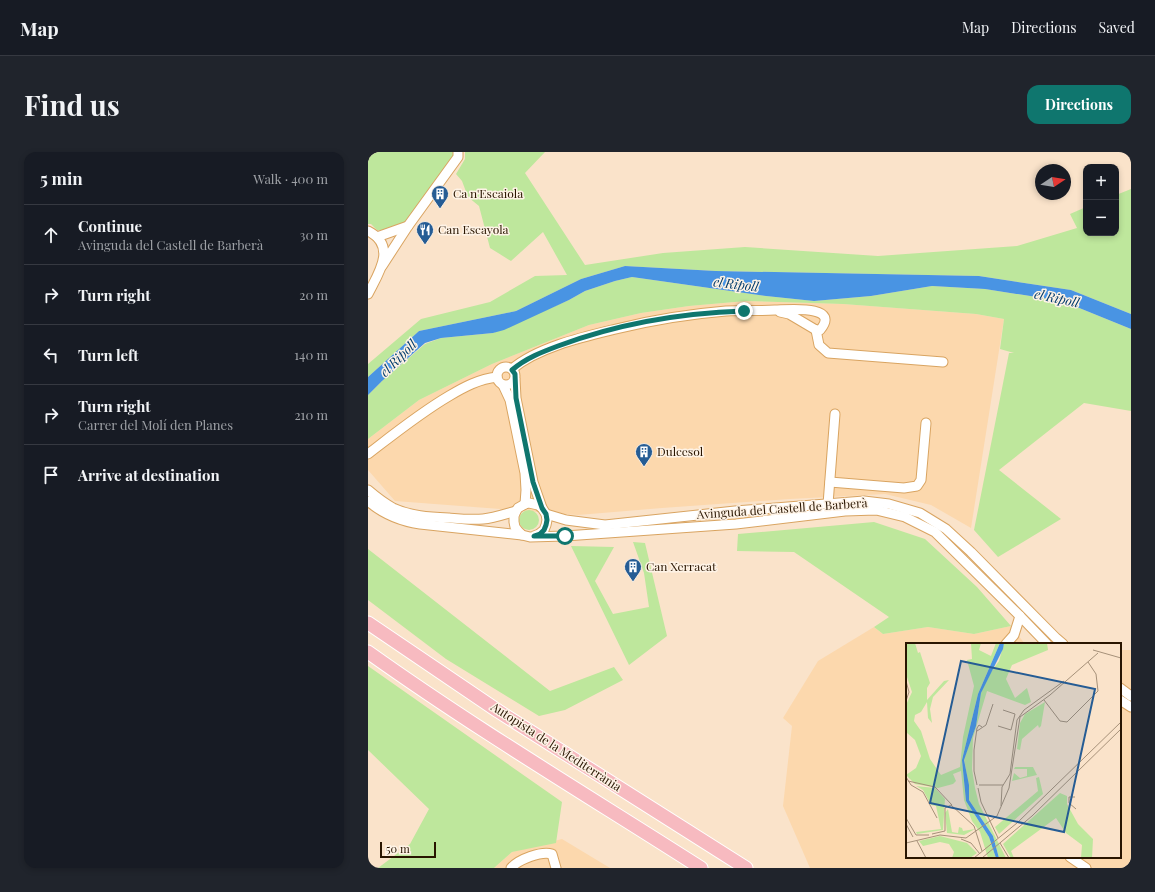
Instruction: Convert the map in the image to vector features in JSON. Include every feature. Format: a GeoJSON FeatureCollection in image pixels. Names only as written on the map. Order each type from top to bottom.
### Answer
{"type":"FeatureCollection","features":[{"type":"Feature","properties":{"kind":"highway","name":"Autopista de la Mediterrània"},"geometry":{"type":"LineString","coordinates":[[368,623],[498,710],[746,868]]}},
{"type":"Feature","properties":{"kind":"highway","name":"Autopista de la Mediterrània"},"geometry":{"type":"LineString","coordinates":[[368,652],[415,686],[701,868]]}},
{"type":"Feature","properties":{"kind":"street"},"geometry":{"type":"LineString","coordinates":[[368,294],[382,266],[408,226],[458,157],[458,152]]}},
{"type":"Feature","properties":{"kind":"street"},"geometry":{"type":"LineString","coordinates":[[377,237],[408,226]]}},
{"type":"Feature","properties":{"kind":"street"},"geometry":{"type":"LineString","coordinates":[[368,231],[381,241],[384,254],[382,266]]}},
{"type":"Feature","properties":{"kind":"street"},"geometry":{"type":"LineString","coordinates":[[512,370],[526,359],[578,338],[641,322],[689,315],[804,309],[823,314],[825,323],[820,330],[816,330]]}},
{"type":"Feature","properties":{"kind":"street"},"geometry":{"type":"LineString","coordinates":[[774,310],[789,314],[816,330],[819,345],[828,353],[943,362]]}},
{"type":"Feature","properties":{"kind":"street"},"geometry":{"type":"LineString","coordinates":[[368,501],[389,515],[406,522],[530,537],[540,534],[544,530],[547,520],[533,482],[516,398],[515,374],[507,367],[501,368],[497,377],[499,382],[503,385],[510,400],[525,473],[526,490],[524,504]]}},
{"type":"Feature","properties":{"kind":"street"},"geometry":{"type":"LineString","coordinates":[[368,454],[435,405],[462,388],[483,379],[497,377]]}},
{"type":"Feature","properties":{"kind":"street"},"geometry":{"type":"LineString","coordinates":[[503,385],[512,384],[515,379]]}},
{"type":"Feature","properties":{"kind":"street"},"geometry":{"type":"LineString","coordinates":[[828,504],[835,414]]}},
{"type":"Feature","properties":{"kind":"street"},"geometry":{"type":"LineString","coordinates":[[830,482],[904,488],[917,486],[920,480],[926,423]]}},
{"type":"Feature","properties":{"kind":"street"},"geometry":{"type":"LineString","coordinates":[[368,490],[392,508],[419,516],[468,520],[482,519],[516,512]]}},
{"type":"Feature","properties":{"kind":"street","name":"Avinguda del Castell de Barberà"},"geometry":{"type":"LineString","coordinates":[[544,511],[566,520],[605,525],[735,511],[864,501],[889,504],[920,513],[946,529],[972,552],[1062,643]]}},
{"type":"Feature","properties":{"kind":"street"},"geometry":{"type":"LineString","coordinates":[[522,535],[515,527],[514,522],[514,516],[518,508],[524,504],[534,503],[544,511]]}},
{"type":"Feature","properties":{"kind":"street","name":"Avinguda del Castell de Barberà"},"geometry":{"type":"LineString","coordinates":[[534,536],[565,536],[736,524],[845,511],[876,510],[905,517],[935,532],[1046,643]]}},
{"type":"Feature","properties":{"kind":"street"},"geometry":{"type":"LineString","coordinates":[[1007,643],[1014,635],[1020,616]]}},
{"type":"Feature","properties":{"kind":"street"},"geometry":{"type":"LineString","coordinates":[[1121,689],[1131,696]]}},
{"type":"Feature","properties":{"kind":"street"},"geometry":{"type":"LineString","coordinates":[[1121,701],[1131,707]]}},
{"type":"Feature","properties":{"kind":"street"},"geometry":{"type":"LineString","coordinates":[[511,868],[522,859],[547,853],[552,854],[555,868]]}},
{"type":"Feature","properties":{"kind":"street"},"geometry":{"type":"LineString","coordinates":[[1071,858],[1086,868]]}},
{"type":"Feature","properties":{"kind":"shaded area"},"geometry":{"type":"Polygon","coordinates":[[[746,301],[843,304],[976,314],[1004,319],[971,528],[931,505],[885,494],[790,499],[578,515],[395,501],[368,470],[368,439],[419,400],[492,364],[589,325],[641,313],[689,306],[746,301]]]}},
{"type":"Feature","properties":{"kind":"shaded area"},"geometry":{"type":"Polygon","coordinates":[[[1011,626],[1024,643],[906,643],[906,858],[1121,858],[1121,650],[1131,650],[1131,868],[810,868],[783,806],[792,726],[783,718],[818,661],[874,627],[883,634],[928,627],[974,634],[1011,626]]]}},
{"type":"Feature","properties":{"kind":"shaded area"},"geometry":{"type":"Polygon","coordinates":[[[562,839],[610,868],[494,868],[512,852],[562,839]]]}},
{"type":"Feature","properties":{"kind":"green space"},"geometry":{"type":"Polygon","coordinates":[[[368,152],[454,152],[453,159],[406,222],[384,231],[377,230],[371,224],[368,224],[368,152]]]}},
{"type":"Feature","properties":{"kind":"green space"},"geometry":{"type":"Polygon","coordinates":[[[465,152],[545,152],[525,173],[585,265],[663,253],[745,247],[878,256],[1017,246],[1077,228],[1070,214],[1083,208],[1083,236],[1119,236],[1119,194],[1131,189],[1131,314],[1071,290],[979,276],[716,271],[625,266],[581,279],[516,311],[419,331],[368,377],[368,364],[421,319],[490,302],[535,276],[567,275],[543,232],[511,261],[490,248],[479,206],[468,197],[462,181],[456,174],[465,159],[465,152]]]}},
{"type":"Feature","properties":{"kind":"green space"},"geometry":{"type":"Polygon","coordinates":[[[632,277],[766,296],[814,301],[871,296],[932,286],[985,289],[1062,301],[1131,329],[1131,411],[1084,403],[999,470],[1061,519],[998,557],[974,530],[1009,353],[1014,353],[1000,349],[1004,319],[976,314],[843,304],[746,301],[689,306],[641,313],[589,325],[492,364],[419,400],[368,439],[368,395],[425,344],[441,338],[493,333],[569,300],[585,291],[632,277]]]}},
{"type":"Feature","properties":{"kind":"green space"},"geometry":{"type":"Polygon","coordinates":[[[525,510],[533,510],[539,516],[539,524],[533,530],[525,530],[519,524],[519,516],[525,510]]]}},
{"type":"Feature","properties":{"kind":"green space"},"geometry":{"type":"Polygon","coordinates":[[[874,522],[925,539],[977,587],[1011,626],[974,634],[928,627],[883,634],[874,627],[889,617],[794,552],[737,551],[738,534],[874,522]]]}},
{"type":"Feature","properties":{"kind":"green space"},"geometry":{"type":"Polygon","coordinates":[[[633,542],[645,543],[667,636],[629,665],[571,546],[614,547],[595,581],[613,614],[649,607],[644,573],[633,542]]]}},
{"type":"Feature","properties":{"kind":"green space"},"geometry":{"type":"Polygon","coordinates":[[[368,549],[550,691],[614,667],[623,680],[565,710],[539,716],[446,659],[368,600],[368,549]]]}},
{"type":"Feature","properties":{"kind":"green space"},"geometry":{"type":"Polygon","coordinates":[[[368,666],[562,802],[556,843],[512,852],[494,868],[378,868],[410,844],[429,809],[368,750],[368,666]]]}},
{"type":"Feature","properties":{"kind":"water","name":"el Ripoll"},"geometry":{"type":"Polygon","coordinates":[[[625,266],[716,271],[979,276],[1071,290],[1131,314],[1131,329],[1062,301],[985,289],[932,286],[871,296],[814,301],[766,296],[632,277],[585,291],[504,330],[493,333],[441,338],[425,343],[368,395],[368,377],[419,331],[516,311],[581,279],[625,266]]]}},
{"type":"Feature","properties":{"kind":"place","name":"Ca n'Escaiola"},"geometry":{"type":"Point","coordinates":[440,209]}},
{"type":"Feature","properties":{"kind":"place","name":"Can Escayola"},"geometry":{"type":"Point","coordinates":[425,245]}},
{"type":"Feature","properties":{"kind":"place","name":"Dulcesol"},"geometry":{"type":"Point","coordinates":[644,467]}},
{"type":"Feature","properties":{"kind":"place","name":"Can Xerracat"},"geometry":{"type":"Point","coordinates":[633,582]}},
{"type":"Feature","properties":{"kind":"route"},"geometry":{"type":"LineString","coordinates":[[565,536],[534,536],[540,534],[544,530],[547,520],[533,482],[516,398],[515,374],[512,370],[526,359],[578,338],[641,322],[665,318],[744,311]]}}]}
